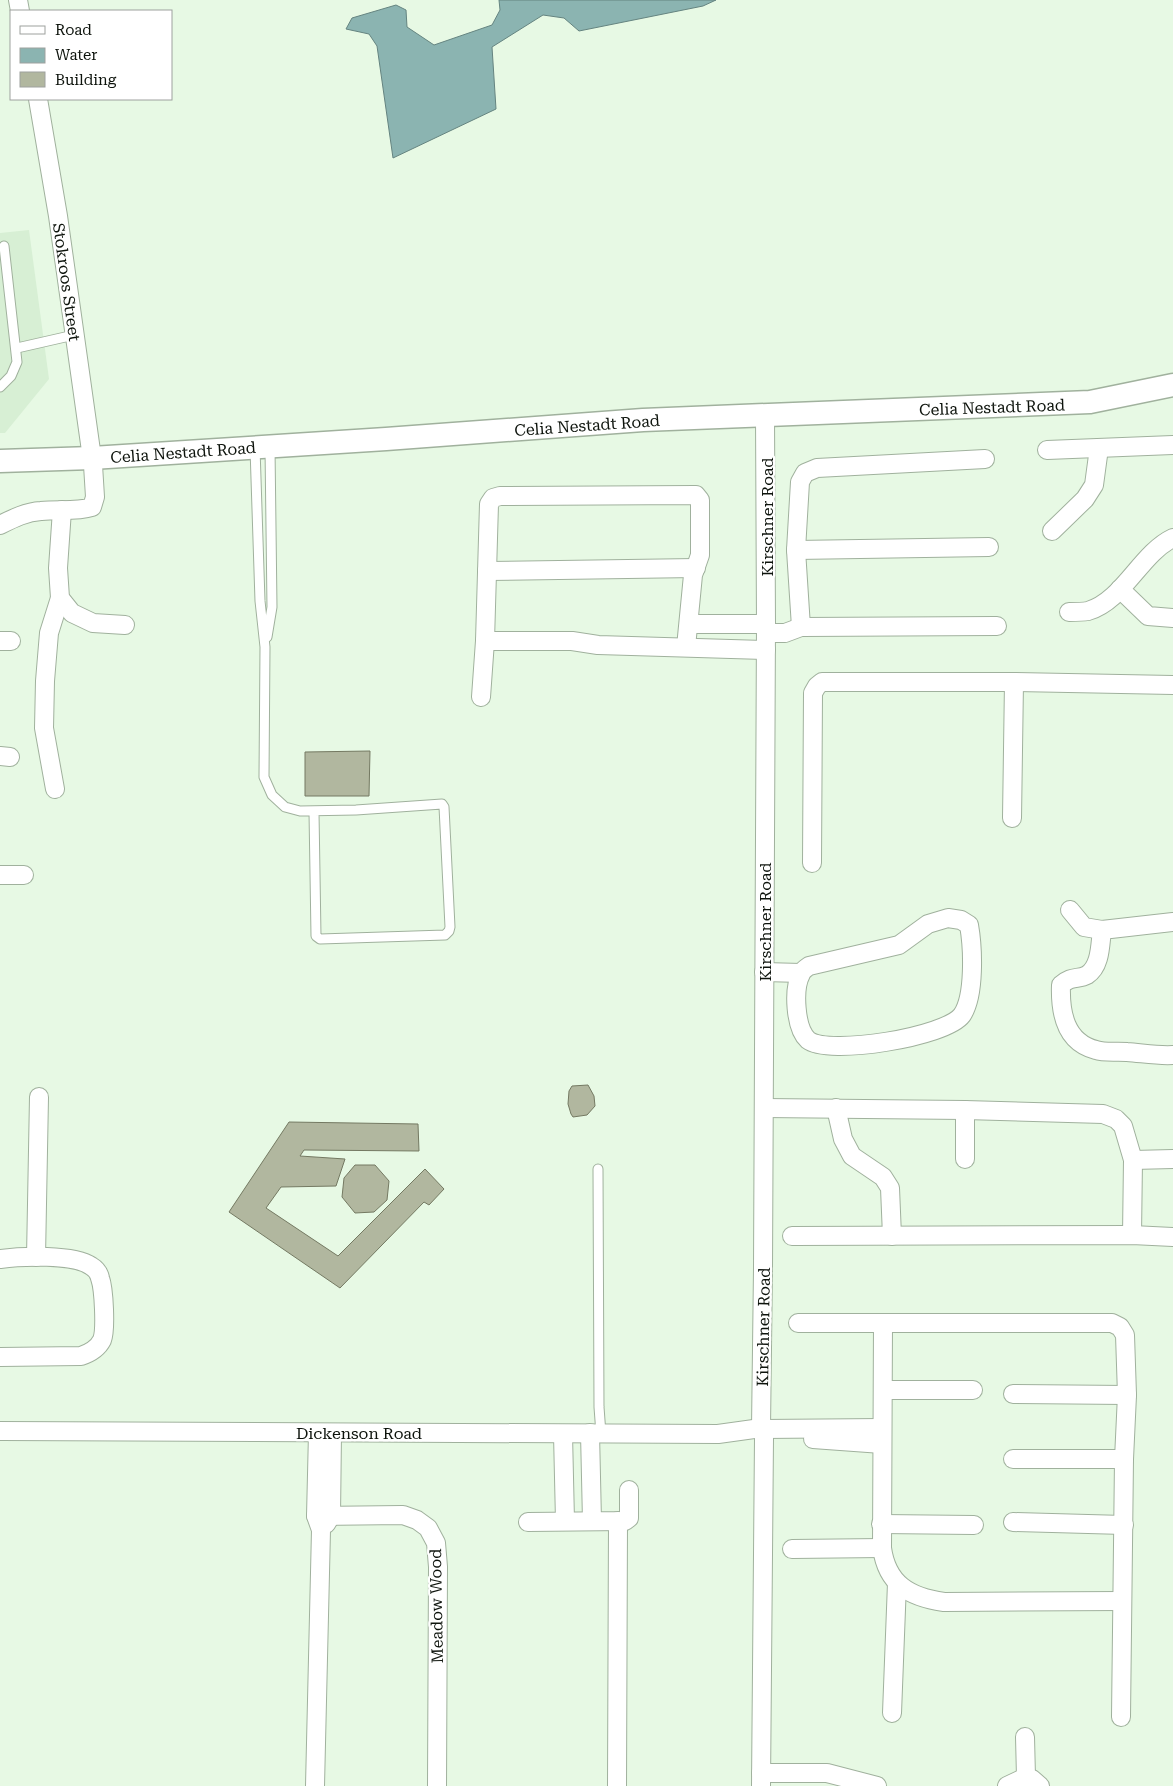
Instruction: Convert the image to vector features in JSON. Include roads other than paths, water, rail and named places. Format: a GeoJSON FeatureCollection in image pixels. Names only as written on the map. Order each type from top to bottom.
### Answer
{"type":"FeatureCollection","features":[{"type":"Feature","properties":{"kind":"street","name":"Stokroos Street"},"geometry":{"type":"LineString","coordinates":[[38,100],[58,216],[92,462],[95,497],[92,507],[62,510]]}},
{"type":"Feature","properties":{"kind":"street","name":"Celia Nestadt Road"},"geometry":{"type":"LineString","coordinates":[[766,422],[1090,402],[1173,385]]}},
{"type":"Feature","properties":{"kind":"street","name":"Celia Nestadt Road"},"geometry":{"type":"LineString","coordinates":[[0,470],[643,420],[766,422],[1097,412],[1173,395]]}},
{"type":"Feature","properties":{"kind":"street","name":"Kirschner Road"},"geometry":{"type":"LineString","coordinates":[[761,1781],[763,1464],[759,1435],[764,1108],[766,422]]}},
{"type":"Feature","properties":{"kind":"street"},"geometry":{"type":"LineString","coordinates":[[1047,450],[1173,445]]}},
{"type":"Feature","properties":{"kind":"street"},"geometry":{"type":"LineString","coordinates":[[1052,531],[1085,500],[1094,485],[1099,448]]}},
{"type":"Feature","properties":{"kind":"street"},"geometry":{"type":"LineString","coordinates":[[800,627],[796,550],[800,482],[805,473],[816,468],[986,459]]}},
{"type":"Feature","properties":{"kind":"street","name":"Celia Nestadt Road"},"geometry":{"type":"LineString","coordinates":[[0,462],[92,462]]}},
{"type":"Feature","properties":{"kind":"street"},"geometry":{"type":"LineString","coordinates":[[481,697],[485,641],[489,504],[493,498],[500,496],[696,496],[700,500],[700,555],[693,575],[686,648]]}},
{"type":"Feature","properties":{"kind":"street"},"geometry":{"type":"LineString","coordinates":[[0,525],[25,513],[62,510],[58,568],[60,598],[49,633],[45,680],[44,728],[55,789]]}},
{"type":"Feature","properties":{"kind":"street"},"geometry":{"type":"LineString","coordinates":[[1069,612],[1086,611],[1098,607],[1120,589],[1153,553],[1173,538]]}},
{"type":"Feature","properties":{"kind":"street"},"geometry":{"type":"LineString","coordinates":[[796,550],[989,547]]}},
{"type":"Feature","properties":{"kind":"street"},"geometry":{"type":"LineString","coordinates":[[487,571],[696,568]]}},
{"type":"Feature","properties":{"kind":"street"},"geometry":{"type":"LineString","coordinates":[[1120,589],[1148,616],[1173,618]]}},
{"type":"Feature","properties":{"kind":"street"},"geometry":{"type":"LineString","coordinates":[[60,598],[72,613],[93,623],[126,625]]}},
{"type":"Feature","properties":{"kind":"street"},"geometry":{"type":"LineString","coordinates":[[688,624],[766,628],[785,633],[800,627],[997,626]]}},
{"type":"Feature","properties":{"kind":"street"},"geometry":{"type":"LineString","coordinates":[[485,641],[572,641],[598,645],[766,650]]}},
{"type":"Feature","properties":{"kind":"street"},"geometry":{"type":"LineString","coordinates":[[812,863],[813,693],[822,682],[1014,682],[1173,685]]}},
{"type":"Feature","properties":{"kind":"street"},"geometry":{"type":"LineString","coordinates":[[1012,818],[1014,682]]}},
{"type":"Feature","properties":{"kind":"street"},"geometry":{"type":"LineString","coordinates":[[0,875],[24,875]]}},
{"type":"Feature","properties":{"kind":"street"},"geometry":{"type":"LineString","coordinates":[[1070,910],[1084,927],[1102,930],[1173,922]]}},
{"type":"Feature","properties":{"kind":"street"},"geometry":{"type":"LineString","coordinates":[[764,972],[801,973],[809,966],[899,944],[928,924],[948,918],[960,920],[969,925],[972,942],[972,969],[967,1005],[960,1017],[942,1029],[916,1037],[857,1045],[821,1045],[808,1040],[800,1027],[797,1014],[796,990],[801,973]]}},
{"type":"Feature","properties":{"kind":"street"},"geometry":{"type":"LineString","coordinates":[[1102,930],[1099,956],[1095,966],[1087,975],[1068,979],[1062,985],[1061,998],[1064,1022],[1071,1034],[1082,1044],[1096,1050],[1134,1052],[1157,1056],[1173,1055]]}},
{"type":"Feature","properties":{"kind":"street"},"geometry":{"type":"LineString","coordinates":[[36,1257],[39,1097]]}},
{"type":"Feature","properties":{"kind":"street"},"geometry":{"type":"LineString","coordinates":[[764,1108],[965,1110],[1103,1114],[1116,1119],[1124,1126],[1133,1160],[1132,1236]]}},
{"type":"Feature","properties":{"kind":"street"},"geometry":{"type":"LineString","coordinates":[[836,1108],[843,1139],[852,1156],[883,1177],[890,1188],[892,1236]]}},
{"type":"Feature","properties":{"kind":"street"},"geometry":{"type":"LineString","coordinates":[[965,1110],[965,1159]]}},
{"type":"Feature","properties":{"kind":"street"},"geometry":{"type":"LineString","coordinates":[[1133,1160],[1173,1159]]}},
{"type":"Feature","properties":{"kind":"street"},"geometry":{"type":"LineString","coordinates":[[792,1236],[1173,1237]]}},
{"type":"Feature","properties":{"kind":"street"},"geometry":{"type":"LineString","coordinates":[[0,1259],[36,1257],[72,1259],[84,1263],[97,1272],[102,1284],[103,1337],[96,1348],[89,1354],[81,1356],[0,1357]]}},
{"type":"Feature","properties":{"kind":"street"},"geometry":{"type":"LineString","coordinates":[[798,1323],[1112,1323],[1120,1327],[1125,1335],[1127,1395],[1124,1459],[1121,1717]]}},
{"type":"Feature","properties":{"kind":"street"},"geometry":{"type":"LineString","coordinates":[[883,1324],[881,1524],[884,1562],[889,1574],[897,1583],[912,1593],[928,1600],[944,1602],[1122,1601]]}},
{"type":"Feature","properties":{"kind":"street"},"geometry":{"type":"LineString","coordinates":[[883,1390],[973,1390]]}},
{"type":"Feature","properties":{"kind":"street"},"geometry":{"type":"LineString","coordinates":[[1013,1394],[1127,1395]]}},
{"type":"Feature","properties":{"kind":"street","name":"Dickenson Road"},"geometry":{"type":"LineString","coordinates":[[0,1431],[882,1436]]}},
{"type":"Feature","properties":{"kind":"street"},"geometry":{"type":"LineString","coordinates":[[315,1786],[325,1433]]}},
{"type":"Feature","properties":{"kind":"street"},"geometry":{"type":"LineString","coordinates":[[563,1434],[565,1521]]}},
{"type":"Feature","properties":{"kind":"street"},"geometry":{"type":"LineString","coordinates":[[592,1521],[596,1434]]}},
{"type":"Feature","properties":{"kind":"street"},"geometry":{"type":"LineString","coordinates":[[1013,1458],[1124,1459]]}},
{"type":"Feature","properties":{"kind":"street"},"geometry":{"type":"LineString","coordinates":[[528,1522],[625,1521],[629,1518],[629,1490]]}},
{"type":"Feature","properties":{"kind":"street","name":"Meadow Wood"},"geometry":{"type":"LineString","coordinates":[[323,1521],[402,1515],[417,1520],[428,1528],[436,1543],[438,1568],[437,1786]]}},
{"type":"Feature","properties":{"kind":"street"},"geometry":{"type":"LineString","coordinates":[[617,1786],[618,1521]]}},
{"type":"Feature","properties":{"kind":"street"},"geometry":{"type":"LineString","coordinates":[[1013,1522],[1124,1525]]}},
{"type":"Feature","properties":{"kind":"street"},"geometry":{"type":"LineString","coordinates":[[881,1524],[974,1525]]}},
{"type":"Feature","properties":{"kind":"street"},"geometry":{"type":"LineString","coordinates":[[792,1549],[882,1548]]}},
{"type":"Feature","properties":{"kind":"street"},"geometry":{"type":"LineString","coordinates":[[892,1713],[897,1583]]}},
{"type":"Feature","properties":{"kind":"street"},"geometry":{"type":"LineString","coordinates":[[1007,1786],[1033,1782],[1026,1737]]}},
{"type":"Feature","properties":{"kind":"street"},"geometry":{"type":"LineString","coordinates":[[761,1781],[827,1774],[874,1785]]}},
{"type":"Feature","properties":{"kind":"street"},"geometry":{"type":"LineString","coordinates":[[761,1781],[820,1783],[843,1786]]}},
{"type":"Feature","properties":{"kind":"lane"},"geometry":{"type":"LineString","coordinates":[[0,387],[11,376],[18,362],[4,246]]}},
{"type":"Feature","properties":{"kind":"lane"},"geometry":{"type":"LineString","coordinates":[[17,348],[74,335]]}},
{"type":"Feature","properties":{"kind":"lane"},"geometry":{"type":"LineString","coordinates":[[263,451],[272,607],[265,647]]}},
{"type":"Feature","properties":{"kind":"lane"},"geometry":{"type":"LineString","coordinates":[[263,451],[260,601],[265,647],[264,778],[272,795],[285,807],[300,811],[314,812],[442,804],[444,807],[449,931],[445,935],[320,939],[316,936],[314,812]]}},
{"type":"Feature","properties":{"kind":"lane"},"geometry":{"type":"LineString","coordinates":[[596,1434],[599,1407],[598,1169]]}},
{"type":"Feature","properties":{"kind":"water"},"geometry":{"type":"Polygon","coordinates":[[[499,0],[716,0],[703,6],[579,31],[564,18],[543,15],[492,47],[496,109],[393,158],[377,46],[369,34],[346,29],[352,18],[396,5],[406,10],[407,27],[434,45],[492,25],[500,10],[499,0]]]}}]}
